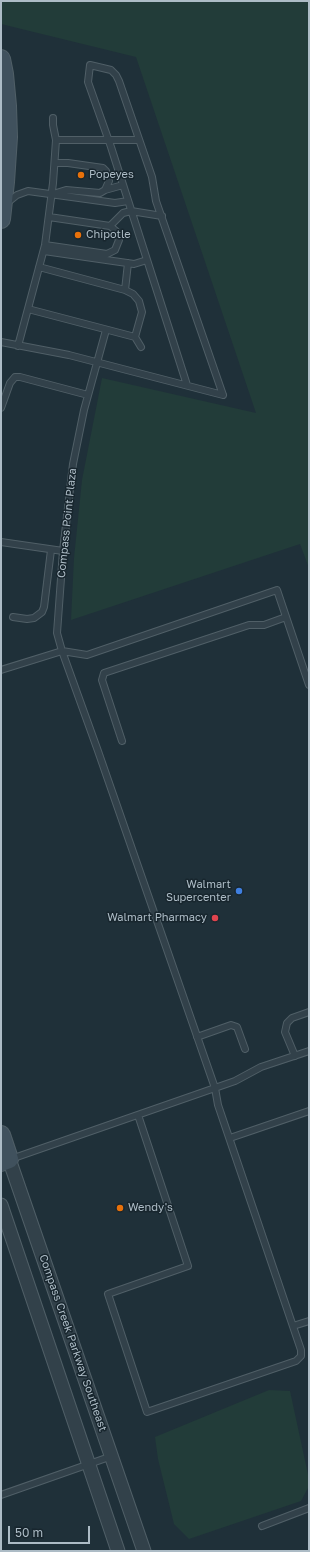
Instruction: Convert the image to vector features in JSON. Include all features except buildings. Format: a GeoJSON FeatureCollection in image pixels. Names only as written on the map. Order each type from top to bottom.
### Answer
{"type":"FeatureCollection","features":[{"type":"Feature","properties":{"kind":"street"},"geometry":{"type":"LineString","coordinates":[[1,59],[8,106],[8,138],[2,213]]}},
{"type":"Feature","properties":{"kind":"street","name":"Compass Creek Parkway Southeast"},"geometry":{"type":"LineString","coordinates":[[1,1135],[5,1161],[112,1456],[144,1551]]}},
{"type":"Feature","properties":{"kind":"street"},"geometry":{"type":"LineString","coordinates":[[1,1205],[118,1551]]}},
{"type":"Feature","properties":{"kind":"lane"},"geometry":{"type":"LineString","coordinates":[[1,342],[18,346],[40,348],[223,395],[156,201],[152,177],[116,75],[111,70],[90,65],[88,82],[123,185],[187,385]]}},
{"type":"Feature","properties":{"kind":"lane"},"geometry":{"type":"LineString","coordinates":[[18,346],[44,248],[49,217],[56,140],[53,118]]}},
{"type":"Feature","properties":{"kind":"lane"},"geometry":{"type":"LineString","coordinates":[[56,140],[139,140]]}},
{"type":"Feature","properties":{"kind":"lane"},"geometry":{"type":"LineString","coordinates":[[55,163],[68,163],[103,168],[106,171],[109,181],[105,190]]}},
{"type":"Feature","properties":{"kind":"lane"},"geometry":{"type":"LineString","coordinates":[[52,194],[66,190],[100,193],[123,185]]}},
{"type":"Feature","properties":{"kind":"lane"},"geometry":{"type":"LineString","coordinates":[[2,213],[11,199],[28,191],[115,203],[128,201]]}},
{"type":"Feature","properties":{"kind":"lane"},"geometry":{"type":"LineString","coordinates":[[110,226],[123,214],[131,211],[162,216]]}},
{"type":"Feature","properties":{"kind":"lane"},"geometry":{"type":"LineString","coordinates":[[44,248],[107,254],[116,250],[119,240],[116,231],[110,226],[49,217]]}},
{"type":"Feature","properties":{"kind":"lane"},"geometry":{"type":"LineString","coordinates":[[44,248],[134,264],[147,260]]}},
{"type":"Feature","properties":{"kind":"lane"},"geometry":{"type":"LineString","coordinates":[[125,290],[128,263]]}},
{"type":"Feature","properties":{"kind":"lane"},"geometry":{"type":"LineString","coordinates":[[39,267],[125,290],[136,297],[142,307],[142,312],[135,337]]}},
{"type":"Feature","properties":{"kind":"lane"},"geometry":{"type":"LineString","coordinates":[[28,308],[135,337],[141,347]]}},
{"type":"Feature","properties":{"kind":"lane","name":"Compass Point Plaza"},"geometry":{"type":"LineString","coordinates":[[106,330],[88,395],[73,464],[57,633],[215,1088],[218,1105],[301,1350],[301,1356],[296,1361],[147,1412],[108,1294],[188,1266],[138,1115]]}},
{"type":"Feature","properties":{"kind":"lane"},"geometry":{"type":"LineString","coordinates":[[1,408],[10,383],[15,377],[88,395]]}},
{"type":"Feature","properties":{"kind":"lane"},"geometry":{"type":"LineString","coordinates":[[1,542],[64,551]]}},
{"type":"Feature","properties":{"kind":"lane"},"geometry":{"type":"LineString","coordinates":[[13,617],[27,619],[34,618],[42,612],[44,608],[51,550]]}},
{"type":"Feature","properties":{"kind":"lane"},"geometry":{"type":"LineString","coordinates":[[1,670],[62,651],[87,655],[277,590],[309,685]]}},
{"type":"Feature","properties":{"kind":"lane"},"geometry":{"type":"LineString","coordinates":[[122,741],[102,680],[104,673],[249,624],[264,624],[286,617]]}},
{"type":"Feature","properties":{"kind":"lane"},"geometry":{"type":"LineString","coordinates":[[295,1056],[285,1032],[287,1023],[292,1018],[309,1012]]}},
{"type":"Feature","properties":{"kind":"lane"},"geometry":{"type":"LineString","coordinates":[[197,1037],[231,1025],[237,1027],[245,1049]]}},
{"type":"Feature","properties":{"kind":"lane"},"geometry":{"type":"LineString","coordinates":[[5,1161],[235,1081],[261,1067],[309,1051]]}},
{"type":"Feature","properties":{"kind":"lane"},"geometry":{"type":"LineString","coordinates":[[230,1138],[309,1111]]}},
{"type":"Feature","properties":{"kind":"lane"},"geometry":{"type":"LineString","coordinates":[[293,1326],[309,1321]]}},
{"type":"Feature","properties":{"kind":"lane"},"geometry":{"type":"LineString","coordinates":[[1,1495],[112,1456]]}},
{"type":"Feature","properties":{"kind":"lane"},"geometry":{"type":"LineString","coordinates":[[262,1526],[309,1508]]}},
{"type":"Feature","properties":{"kind":"green space"},"geometry":{"type":"Polygon","coordinates":[[[1,1],[309,1],[309,568],[300,544],[71,620],[74,558],[82,480],[102,378],[256,413],[136,57],[1,24],[1,1]]]}},
{"type":"Feature","properties":{"kind":"green space"},"geometry":{"type":"Polygon","coordinates":[[[269,1390],[290,1391],[309,1479],[309,1486],[301,1501],[189,1539],[174,1524],[158,1459],[155,1437],[269,1390]]]}},
{"type":"Feature","properties":{"kind":"place","name":"Popeyes"},"geometry":{"type":"Point","coordinates":[81,175]}},
{"type":"Feature","properties":{"kind":"place","name":"Chipotle"},"geometry":{"type":"Point","coordinates":[78,235]}},
{"type":"Feature","properties":{"kind":"place","name":"Walmart Supercenter"},"geometry":{"type":"Point","coordinates":[239,891]}},
{"type":"Feature","properties":{"kind":"place","name":"Walmart Pharmacy"},"geometry":{"type":"Point","coordinates":[215,918]}},
{"type":"Feature","properties":{"kind":"place","name":"Wendy's"},"geometry":{"type":"Point","coordinates":[120,1208]}}]}
